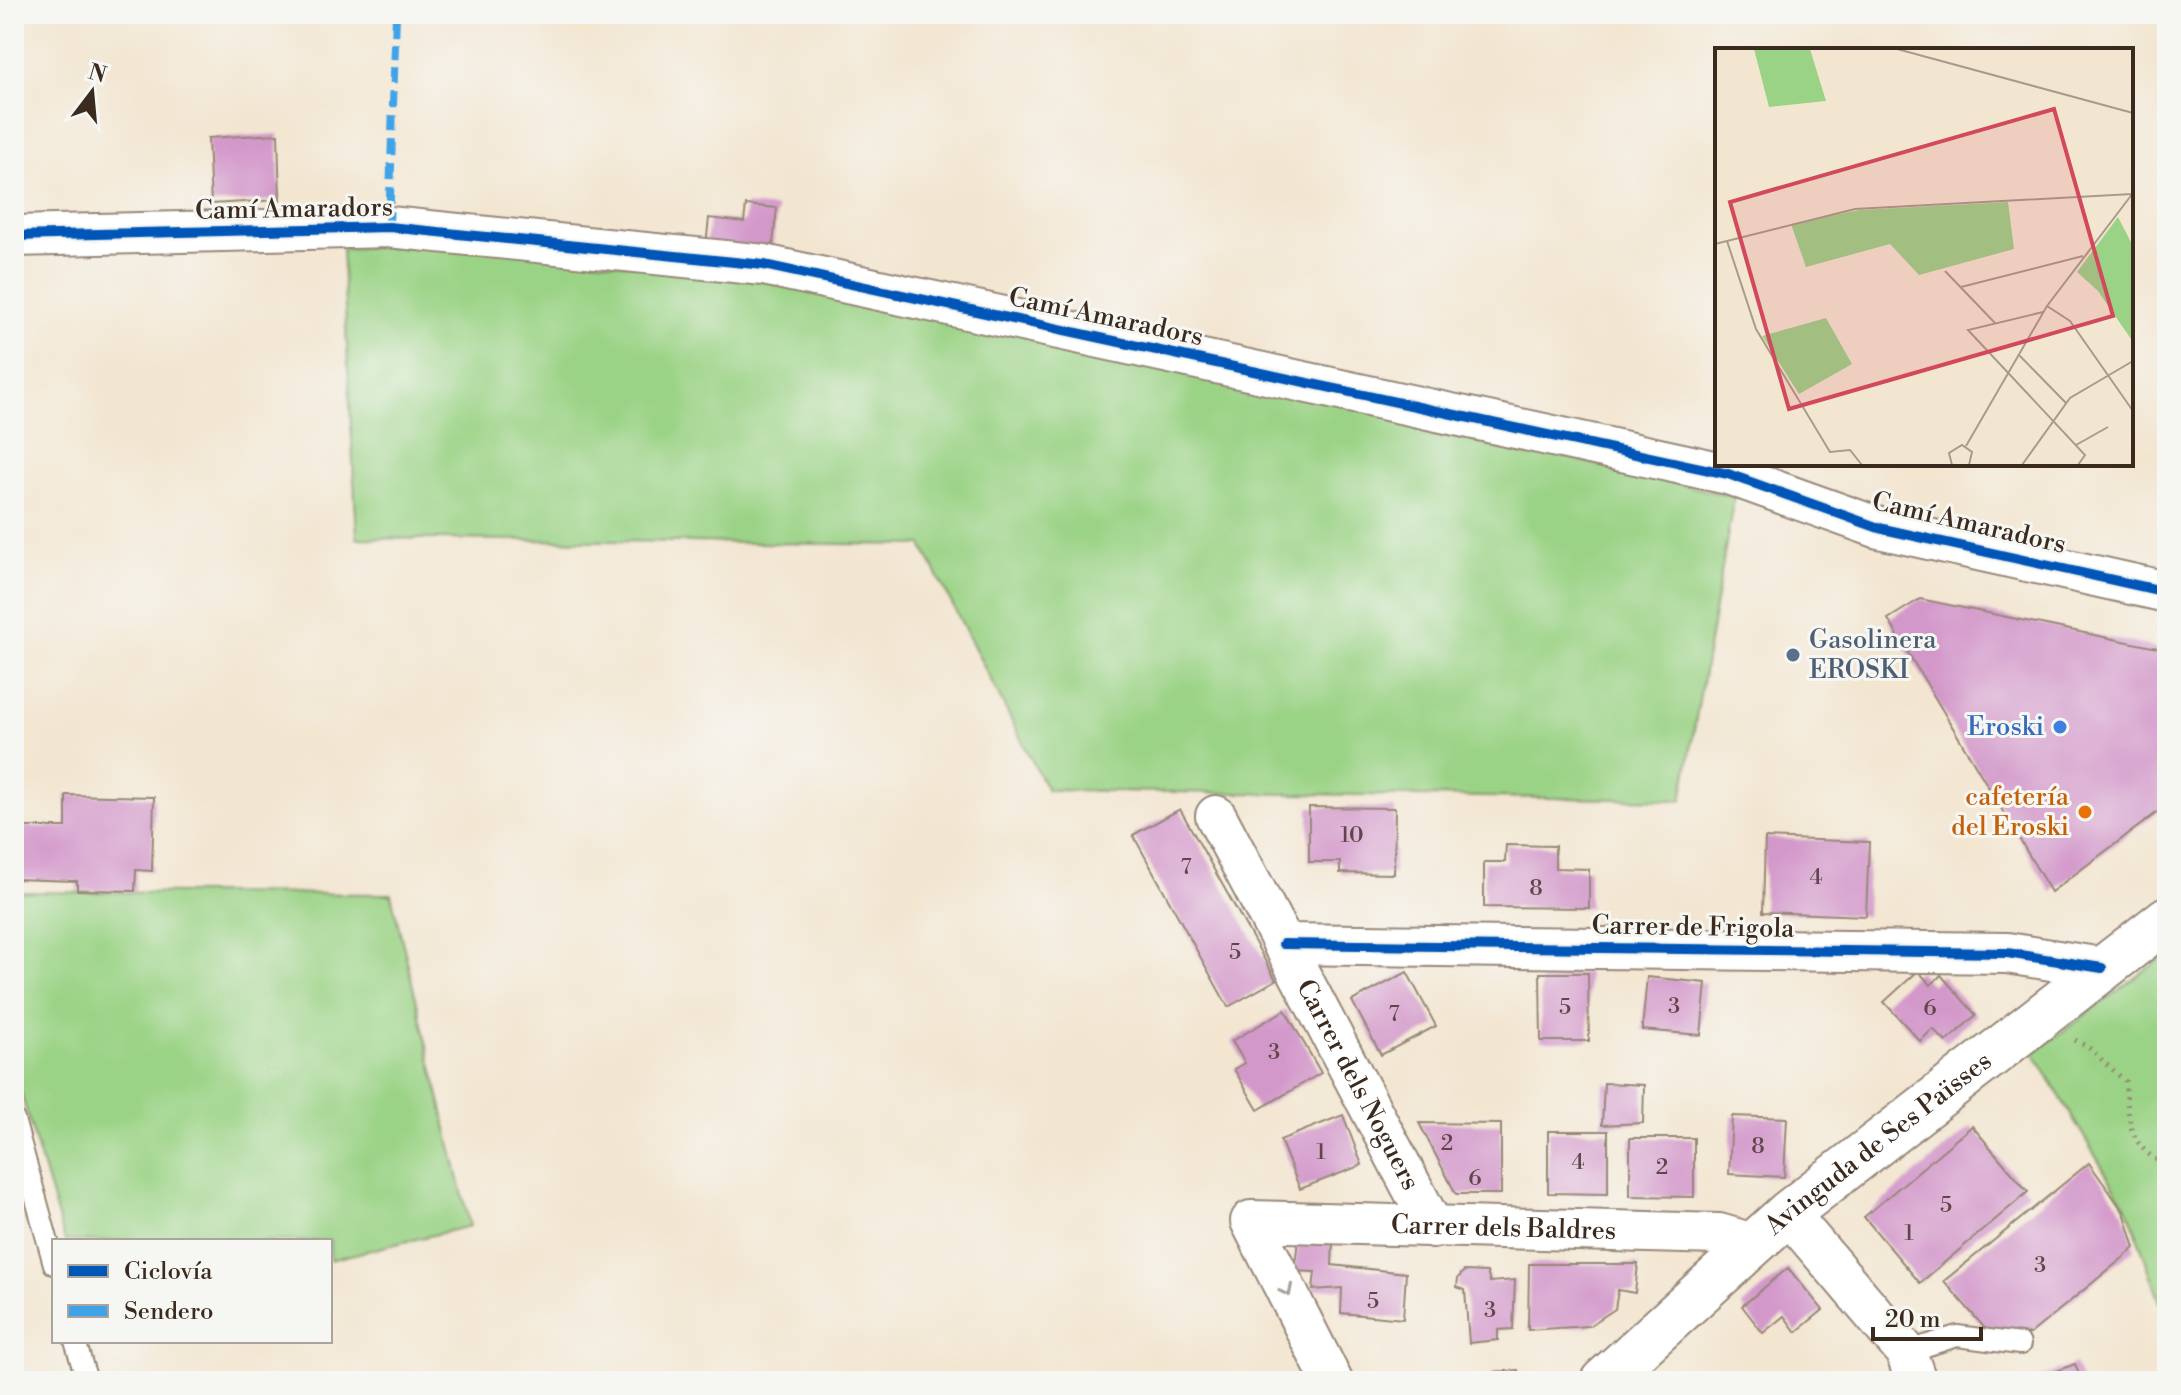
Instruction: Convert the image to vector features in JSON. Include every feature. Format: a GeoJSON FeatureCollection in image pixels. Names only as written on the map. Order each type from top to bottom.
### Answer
{"type":"FeatureCollection","features":[{"type":"Feature","properties":{"kind":"main road","name":"Avinguda de Ses Païsses"},"geometry":{"type":"LineString","coordinates":[[1603,1381],[1788,1213],[2167,919]]}},
{"type":"Feature","properties":{"kind":"street","name":"Camí Amaradors"},"geometry":{"type":"LineString","coordinates":[[14,236],[389,227],[764,265],[1728,474],[1879,528],[2167,592]]}},
{"type":"Feature","properties":{"kind":"street","name":"Carrer dels Noguers"},"geometry":{"type":"LineString","coordinates":[[1216,816],[1433,1227]]}},
{"type":"Feature","properties":{"kind":"street","name":"Carrer de Frigola"},"geometry":{"type":"LineString","coordinates":[[1283,944],[2007,953],[2102,968]]}},
{"type":"Feature","properties":{"kind":"street"},"geometry":{"type":"LineString","coordinates":[[1788,1213],[1911,1366]]}},
{"type":"Feature","properties":{"kind":"street","name":"Carrer dels Baldres"},"geometry":{"type":"LineString","coordinates":[[1332,1381],[1251,1221],[1719,1234],[1753,1244]]}},
{"type":"Feature","properties":{"kind":"lane"},"geometry":{"type":"LineString","coordinates":[[14,1120],[52,1257]]}},
{"type":"Feature","properties":{"kind":"lane"},"geometry":{"type":"LineString","coordinates":[[1911,1366],[1957,1336],[2020,1344]]}},
{"type":"Feature","properties":{"kind":"lane"},"geometry":{"type":"LineString","coordinates":[[76,1343],[87,1381]]}},
{"type":"Feature","properties":{"kind":"path"},"geometry":{"type":"LineString","coordinates":[[2035,1019],[2089,1048],[2125,1081],[2130,1127],[2143,1153],[2167,1166]]}},
{"type":"Feature","properties":{"kind":"green space"},"geometry":{"type":"Polygon","coordinates":[[[451,243],[787,283],[1279,389],[1734,497],[1682,800],[1047,790],[922,545],[357,538],[342,249],[451,243]]]}},
{"type":"Feature","properties":{"kind":"green space"},"geometry":{"type":"Polygon","coordinates":[[[14,892],[391,894],[470,1226],[332,1260],[332,1239],[64,1239],[14,1070],[14,892]]]}},
{"type":"Feature","properties":{"kind":"green space"},"geometry":{"type":"Polygon","coordinates":[[[2167,954],[2167,1322],[2129,1212],[2034,1053],[2167,954]]]}},
{"type":"Feature","properties":{"kind":"building"},"geometry":{"type":"Polygon","coordinates":[[[278,134],[280,200],[211,204],[208,138],[278,134]]]}},
{"type":"Feature","properties":{"kind":"building"},"geometry":{"type":"Polygon","coordinates":[[[746,205],[777,208],[772,253],[706,246],[709,218],[744,222],[746,205]]]}},
{"type":"Feature","properties":{"kind":"building","name":"Eroski"},"geometry":{"type":"Polygon","coordinates":[[[1920,599],[2167,650],[2167,805],[2051,892],[1888,619],[1920,599]]]}},
{"type":"Feature","properties":{"kind":"building"},"geometry":{"type":"Polygon","coordinates":[[[66,795],[154,797],[152,871],[136,870],[135,891],[77,890],[77,881],[14,879],[14,827],[66,827],[66,795]]]}},
{"type":"Feature","properties":{"kind":"building"},"geometry":{"type":"Polygon","coordinates":[[[1309,807],[1395,808],[1394,874],[1340,873],[1340,862],[1309,862],[1309,807]]]}},
{"type":"Feature","properties":{"kind":"building"},"geometry":{"type":"Polygon","coordinates":[[[1180,809],[1276,980],[1228,1007],[1133,835],[1180,809]]]}},
{"type":"Feature","properties":{"kind":"building"},"geometry":{"type":"Polygon","coordinates":[[[1765,838],[1869,842],[1866,916],[1763,912],[1765,838]]]}},
{"type":"Feature","properties":{"kind":"building"},"geometry":{"type":"Polygon","coordinates":[[[1506,845],[1555,846],[1555,868],[1589,869],[1589,908],[1484,907],[1484,862],[1505,862],[1506,845]]]}},
{"type":"Feature","properties":{"kind":"building"},"geometry":{"type":"Polygon","coordinates":[[[1918,971],[1931,985],[1941,975],[1976,1015],[1946,1042],[1933,1029],[1920,1041],[1884,1002],[1918,971]]]}},
{"type":"Feature","properties":{"kind":"building"},"geometry":{"type":"Polygon","coordinates":[[[1407,972],[1436,1026],[1381,1055],[1352,1001],[1407,972]]]}},
{"type":"Feature","properties":{"kind":"building"},"geometry":{"type":"Polygon","coordinates":[[[1540,973],[1588,973],[1589,1041],[1541,1041],[1540,973]]]}},
{"type":"Feature","properties":{"kind":"building"},"geometry":{"type":"Polygon","coordinates":[[[1647,977],[1706,983],[1701,1035],[1642,1030],[1647,977]]]}},
{"type":"Feature","properties":{"kind":"building"},"geometry":{"type":"Polygon","coordinates":[[[1285,1010],[1321,1073],[1258,1110],[1234,1069],[1245,1063],[1232,1041],[1285,1010]]]}},
{"type":"Feature","properties":{"kind":"building"},"geometry":{"type":"Polygon","coordinates":[[[1604,1083],[1644,1085],[1643,1123],[1602,1125],[1604,1083]]]}},
{"type":"Feature","properties":{"kind":"building"},"geometry":{"type":"Polygon","coordinates":[[[1343,1115],[1362,1165],[1300,1189],[1280,1140],[1343,1115]]]}},
{"type":"Feature","properties":{"kind":"building"},"geometry":{"type":"Polygon","coordinates":[[[1732,1116],[1787,1118],[1784,1177],[1729,1174],[1732,1116]]]}},
{"type":"Feature","properties":{"kind":"building"},"geometry":{"type":"Polygon","coordinates":[[[1419,1123],[1501,1124],[1501,1194],[1456,1194],[1419,1123]]]}},
{"type":"Feature","properties":{"kind":"building"},"geometry":{"type":"Polygon","coordinates":[[[1972,1126],[2028,1192],[1920,1283],[1864,1217],[1972,1126]]]}},
{"type":"Feature","properties":{"kind":"building"},"geometry":{"type":"Polygon","coordinates":[[[1548,1131],[1608,1131],[1608,1194],[1548,1193],[1548,1131]]]}},
{"type":"Feature","properties":{"kind":"building"},"geometry":{"type":"Polygon","coordinates":[[[1630,1138],[1694,1138],[1694,1197],[1630,1196],[1630,1138]]]}},
{"type":"Feature","properties":{"kind":"building"},"geometry":{"type":"Polygon","coordinates":[[[2089,1163],[2124,1212],[2135,1248],[2030,1334],[1988,1332],[1944,1281],[2089,1163]]]}},
{"type":"Feature","properties":{"kind":"building"},"geometry":{"type":"Polygon","coordinates":[[[1298,1241],[1333,1242],[1332,1265],[1406,1273],[1403,1319],[1341,1313],[1342,1288],[1313,1290],[1315,1272],[1294,1271],[1298,1241]]]}},
{"type":"Feature","properties":{"kind":"building"},"geometry":{"type":"Polygon","coordinates":[[[1529,1264],[1638,1264],[1635,1293],[1618,1290],[1615,1309],[1589,1326],[1528,1330],[1529,1264]]]}},
{"type":"Feature","properties":{"kind":"building"},"geometry":{"type":"Polygon","coordinates":[[[1788,1268],[1823,1310],[1796,1332],[1784,1316],[1763,1333],[1742,1306],[1788,1268]]]}},
{"type":"Feature","properties":{"kind":"building"},"geometry":{"type":"Polygon","coordinates":[[[1464,1271],[1487,1272],[1490,1282],[1515,1280],[1513,1329],[1498,1330],[1498,1340],[1469,1343],[1465,1290],[1457,1287],[1458,1278],[1464,1271]]]}},
{"type":"Feature","properties":{"kind":"building"},"geometry":{"type":"Polygon","coordinates":[[[2075,1364],[2082,1381],[2030,1381],[2075,1364]]]}},
{"type":"Feature","properties":{"kind":"building"},"geometry":{"type":"Polygon","coordinates":[[[1518,1370],[1519,1381],[1495,1381],[1494,1372],[1518,1370]]]}},
{"type":"Feature","properties":{"kind":"marked path"},"geometry":{"type":"LineString","coordinates":[[389,227],[396,14]]}},
{"type":"Feature","properties":{"kind":"cycle path"},"geometry":{"type":"LineString","coordinates":[[14,236],[389,227],[764,265],[1728,474],[1879,528],[2167,592]]}},
{"type":"Feature","properties":{"kind":"cycle path"},"geometry":{"type":"LineString","coordinates":[[1283,944],[2007,953],[2102,968]]}},
{"type":"Feature","properties":{"kind":"place","name":"Gasolinera EROSKI"},"geometry":{"type":"Point","coordinates":[1793,655]}},
{"type":"Feature","properties":{"kind":"place","name":"Eroski"},"geometry":{"type":"Point","coordinates":[2060,727]}},
{"type":"Feature","properties":{"kind":"place","name":"cafetería del Eroski"},"geometry":{"type":"Point","coordinates":[2085,812]}}]}
